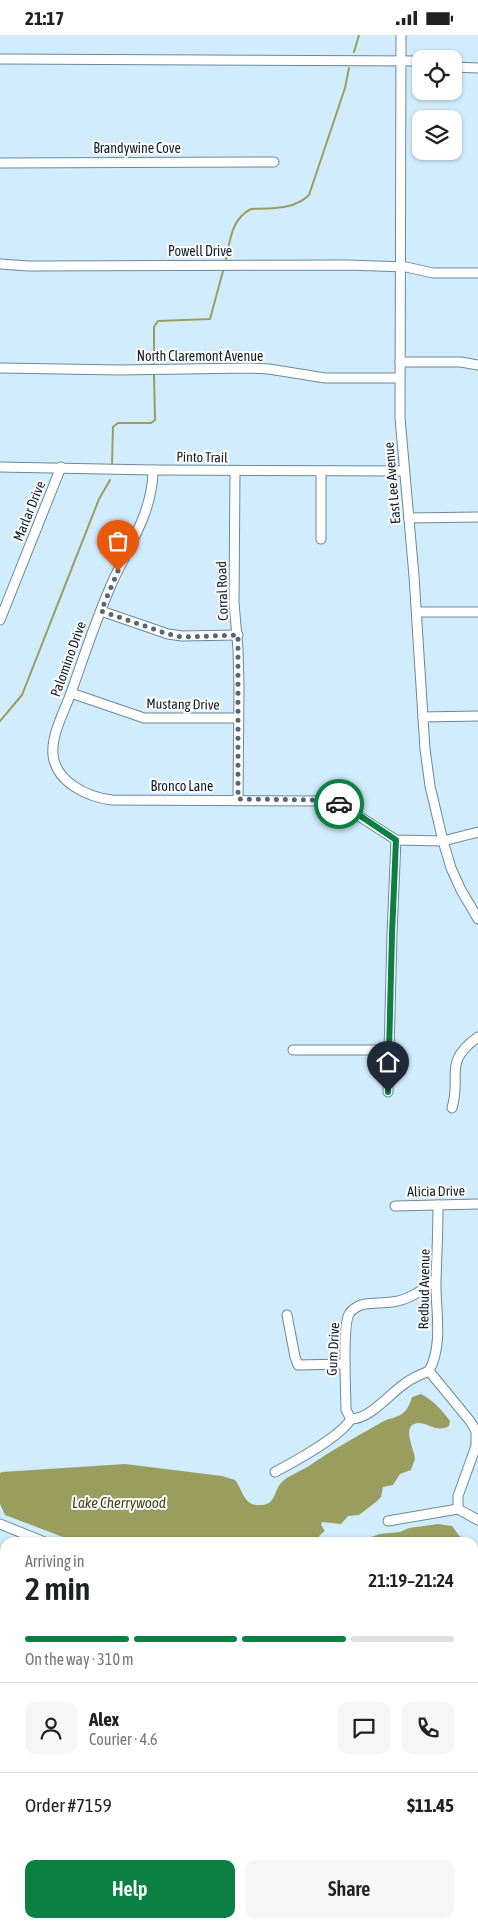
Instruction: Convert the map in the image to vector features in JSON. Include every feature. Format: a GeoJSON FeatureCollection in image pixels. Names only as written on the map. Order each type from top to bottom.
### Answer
{"type":"FeatureCollection","features":[{"type":"Feature","properties":{"kind":"street","name":"East Lee Avenue"},"geometry":{"type":"LineString","coordinates":[[401,35],[400,418],[417,612],[427,769],[451,869],[460,891],[478,919]]}},
{"type":"Feature","properties":{"kind":"street"},"geometry":{"type":"LineString","coordinates":[[0,59],[412,61]]}},
{"type":"Feature","properties":{"kind":"street"},"geometry":{"type":"LineString","coordinates":[[462,67],[478,68]]}},
{"type":"Feature","properties":{"kind":"street","name":"Brandywine Cove"},"geometry":{"type":"LineString","coordinates":[[0,163],[274,162]]}},
{"type":"Feature","properties":{"kind":"street","name":"Powell Drive"},"geometry":{"type":"LineString","coordinates":[[0,264],[28,266],[290,265],[401,267],[433,273],[478,273]]}},
{"type":"Feature","properties":{"kind":"street"},"geometry":{"type":"LineString","coordinates":[[400,362],[461,362],[478,365]]}},
{"type":"Feature","properties":{"kind":"street","name":"North Claremont Avenue"},"geometry":{"type":"LineString","coordinates":[[0,368],[120,370],[249,368],[269,369],[325,378],[400,378]]}},
{"type":"Feature","properties":{"kind":"street","name":"Pinto Trail"},"geometry":{"type":"LineString","coordinates":[[0,467],[234,471],[404,471]]}},
{"type":"Feature","properties":{"kind":"street","name":"Marlar Drive"},"geometry":{"type":"LineString","coordinates":[[0,620],[61,467]]}},
{"type":"Feature","properties":{"kind":"street","name":"Palomino Drive"},"geometry":{"type":"LineString","coordinates":[[62,775],[56,765],[53,750],[58,727],[101,611],[146,512],[152,484],[152,470]]}},
{"type":"Feature","properties":{"kind":"street","name":"Corral Road"},"geometry":{"type":"LineString","coordinates":[[234,471],[234,603],[238,635],[238,799]]}},
{"type":"Feature","properties":{"kind":"street"},"geometry":{"type":"LineString","coordinates":[[321,471],[321,539]]}},
{"type":"Feature","properties":{"kind":"street"},"geometry":{"type":"LineString","coordinates":[[409,518],[478,517]]}},
{"type":"Feature","properties":{"kind":"street"},"geometry":{"type":"LineString","coordinates":[[101,611],[182,637],[238,635]]}},
{"type":"Feature","properties":{"kind":"street"},"geometry":{"type":"LineString","coordinates":[[417,612],[478,612]]}},
{"type":"Feature","properties":{"kind":"street","name":"Mustang Drive"},"geometry":{"type":"LineString","coordinates":[[71,693],[144,718],[238,719]]}},
{"type":"Feature","properties":{"kind":"street"},"geometry":{"type":"LineString","coordinates":[[423,717],[478,716]]}},
{"type":"Feature","properties":{"kind":"street","name":"Bronco Lane"},"geometry":{"type":"LineString","coordinates":[[62,775],[83,792],[106,799],[314,800],[338,804],[353,811],[396,840]]}},
{"type":"Feature","properties":{"kind":"street"},"geometry":{"type":"LineString","coordinates":[[388,1092],[394,854],[396,840],[443,841],[478,832]]}},
{"type":"Feature","properties":{"kind":"street"},"geometry":{"type":"LineString","coordinates":[[452,1108],[455,1098],[454,1070],[456,1060],[463,1049],[478,1037]]}},
{"type":"Feature","properties":{"kind":"street"},"geometry":{"type":"LineString","coordinates":[[293,1050],[389,1050]]}},
{"type":"Feature","properties":{"kind":"street","name":"Alicia Drive"},"geometry":{"type":"LineString","coordinates":[[395,1206],[478,1204]]}},
{"type":"Feature","properties":{"kind":"street","name":"Redbud Avenue"},"geometry":{"type":"LineString","coordinates":[[429,1371],[436,1354],[438,1205]]}},
{"type":"Feature","properties":{"kind":"street","name":"Gum Drive"},"geometry":{"type":"LineString","coordinates":[[351,1419],[346,1410],[345,1364],[346,1323],[350,1313],[365,1304],[392,1302],[411,1297],[436,1280]]}},
{"type":"Feature","properties":{"kind":"street"},"geometry":{"type":"LineString","coordinates":[[287,1315],[298,1365],[345,1364]]}},
{"type":"Feature","properties":{"kind":"street"},"geometry":{"type":"LineString","coordinates":[[275,1472],[332,1437],[347,1426],[351,1419],[359,1418],[373,1410],[407,1382],[429,1371],[476,1431],[476,1446],[458,1496],[458,1509]]}},
{"type":"Feature","properties":{"kind":"street"},"geometry":{"type":"LineString","coordinates":[[388,1521],[458,1509],[478,1520]]}},
{"type":"Feature","properties":{"kind":"street"},"geometry":{"type":"LineString","coordinates":[[0,1523],[33,1537]]}},
{"type":"Feature","properties":{"kind":"water","name":"Lake Cherrywood"},"geometry":{"type":"Polygon","coordinates":[[[421,1394],[433,1402],[450,1421],[449,1426],[441,1428],[422,1423],[413,1425],[409,1433],[415,1459],[411,1470],[400,1474],[393,1485],[383,1487],[381,1497],[359,1515],[348,1516],[341,1524],[322,1522],[321,1525],[325,1531],[319,1537],[63,1537],[5,1515],[0,1504],[0,1473],[2,1472],[125,1464],[222,1476],[235,1480],[249,1502],[264,1505],[272,1500],[283,1481],[382,1422],[401,1415],[408,1408],[412,1397],[421,1394]]]}},
{"type":"Feature","properties":{"kind":"water"},"geometry":{"type":"Polygon","coordinates":[[[438,1524],[452,1526],[460,1537],[371,1537],[400,1532],[409,1528],[438,1524]]]}},
{"type":"Feature","properties":{"kind":"waterway"},"geometry":{"type":"LineString","coordinates":[[354,52],[359,35]]}},
{"type":"Feature","properties":{"kind":"waterway"},"geometry":{"type":"LineString","coordinates":[[226,259],[233,230],[245,213],[251,209],[289,206],[309,195],[345,88],[349,68]]}},
{"type":"Feature","properties":{"kind":"waterway"},"geometry":{"type":"LineString","coordinates":[[154,363],[154,327],[158,321],[210,319],[223,271]]}},
{"type":"Feature","properties":{"kind":"waterway"},"geometry":{"type":"LineString","coordinates":[[112,465],[113,427],[118,423],[151,423],[155,420],[154,375]]}},
{"type":"Feature","properties":{"kind":"waterway"},"geometry":{"type":"LineString","coordinates":[[0,721],[22,695],[99,499],[110,480]]}},
{"type":"Feature","properties":{"kind":"way so far"},"geometry":{"type":"LineString","coordinates":[[118,571],[101,611],[182,637],[238,635],[238,799],[320,800],[339,804]]}},
{"type":"Feature","properties":{"kind":"route"},"geometry":{"type":"LineString","coordinates":[[339,804],[353,811],[396,840],[394,854],[388,1092]]}}]}
